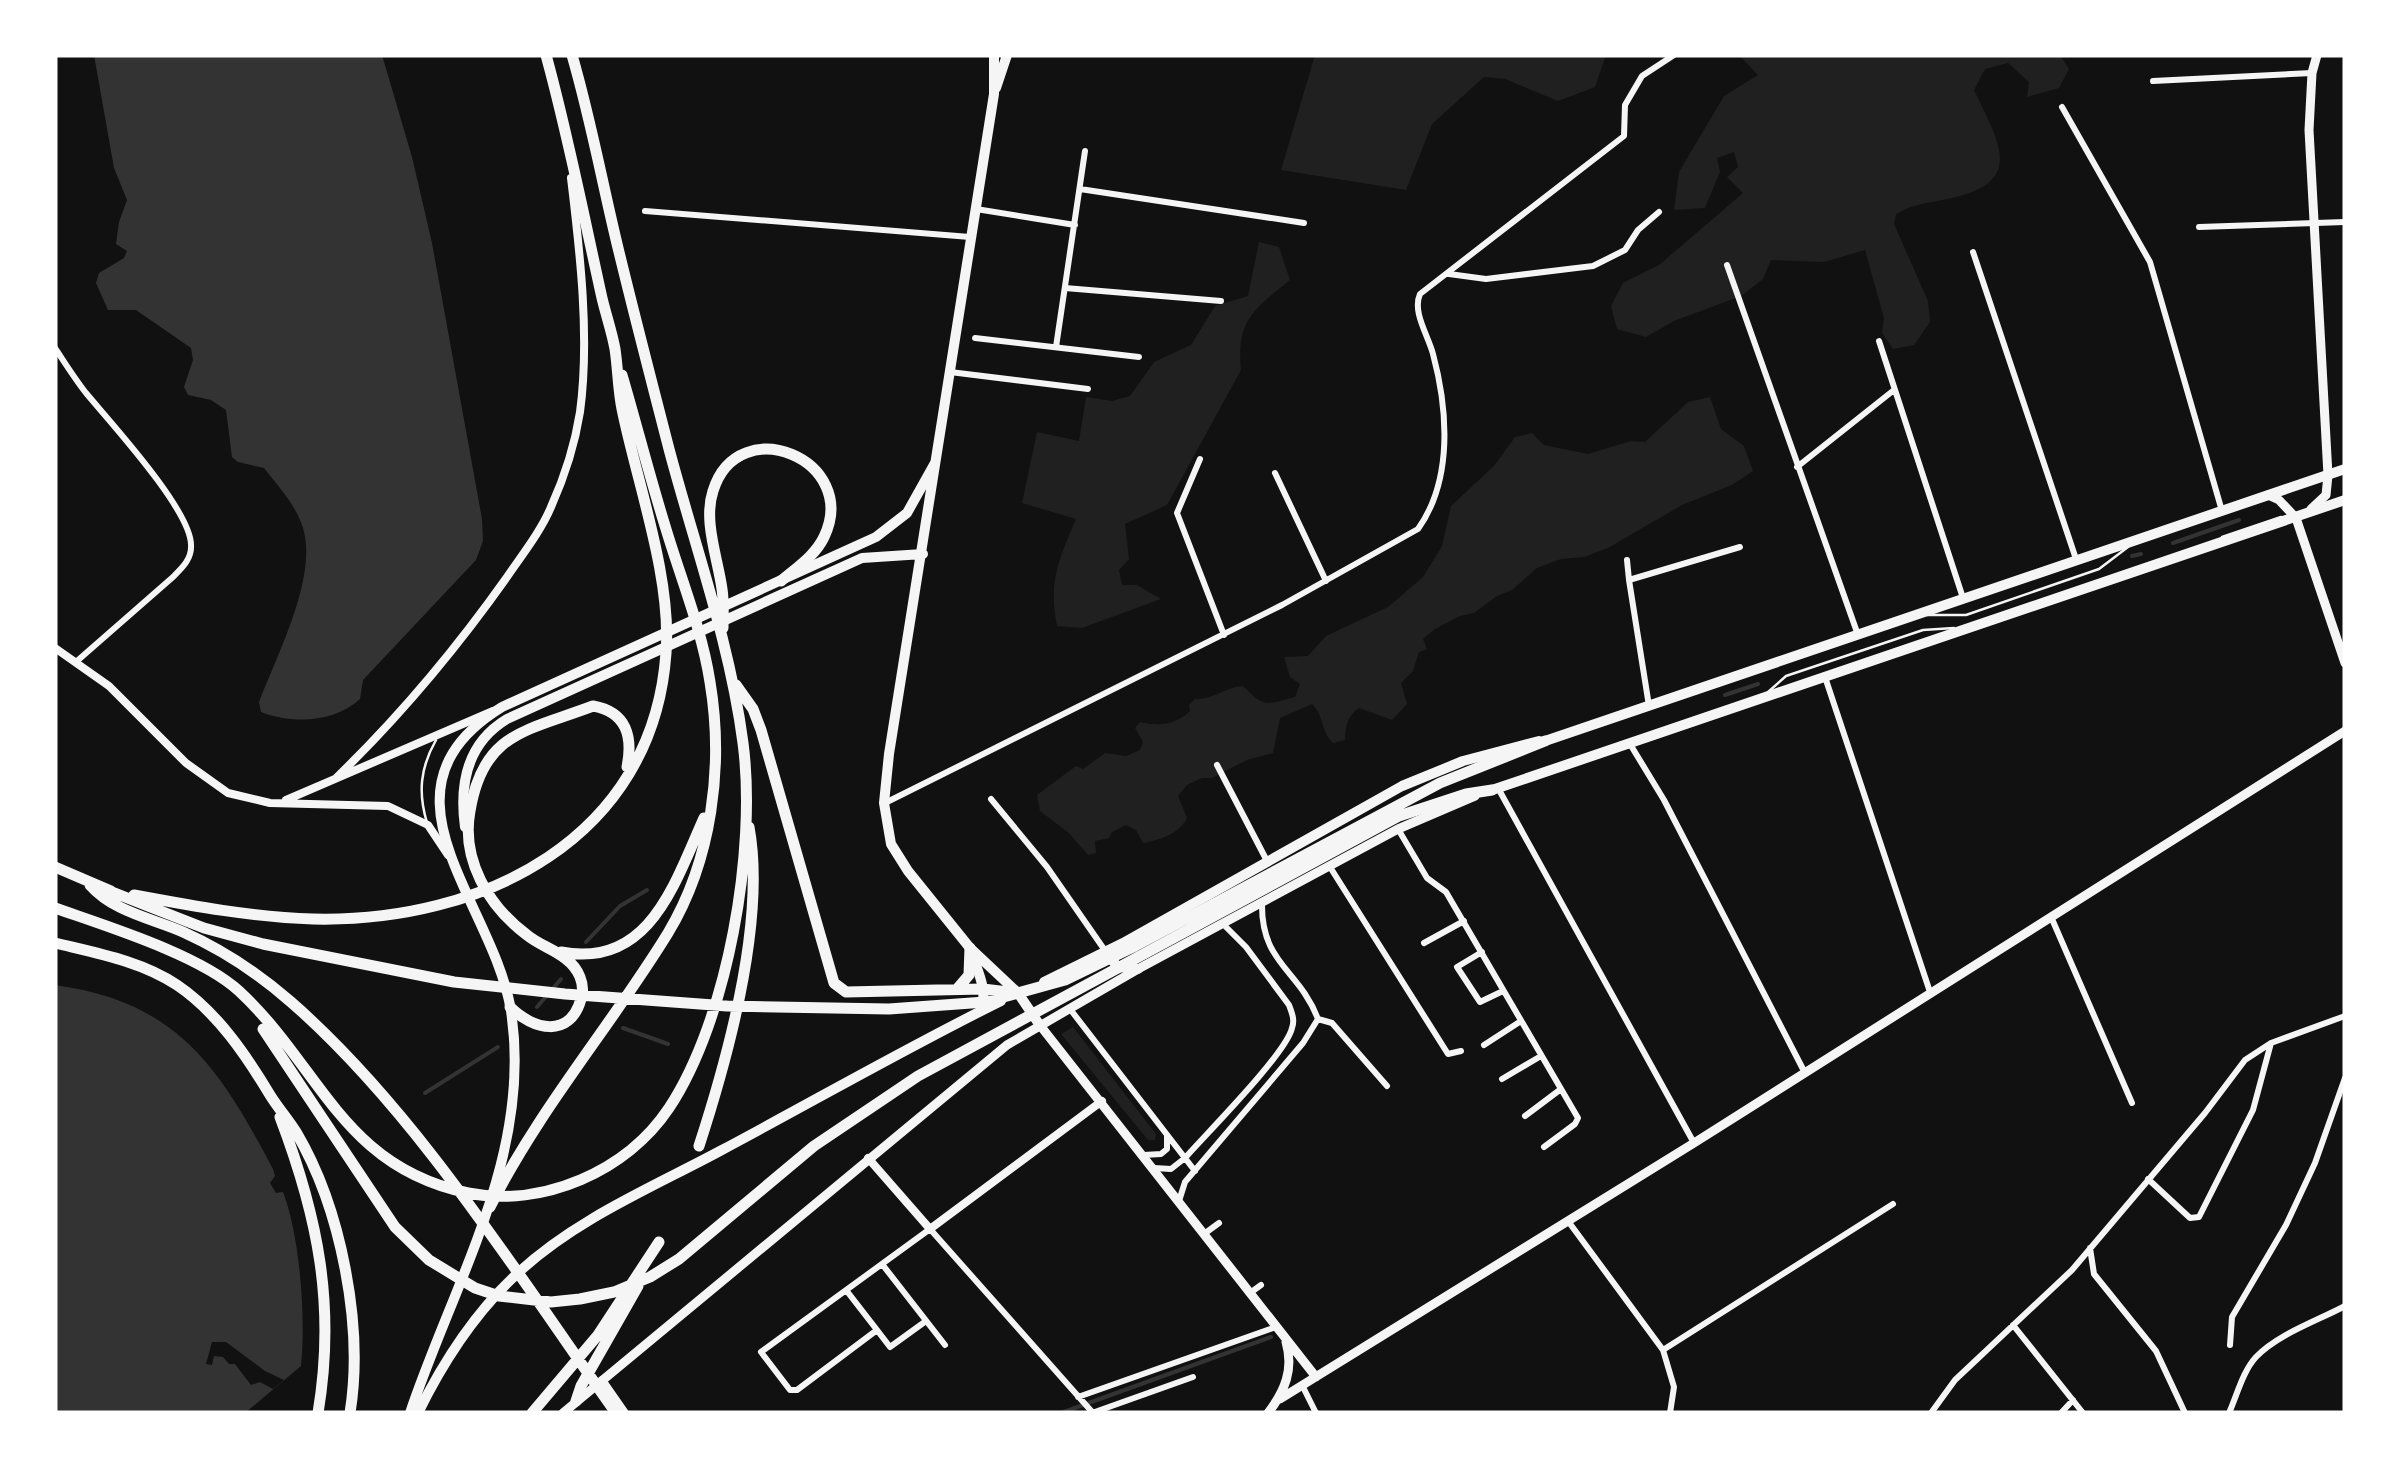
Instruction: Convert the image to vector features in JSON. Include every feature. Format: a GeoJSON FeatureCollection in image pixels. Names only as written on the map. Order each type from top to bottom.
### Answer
{"type":"FeatureCollection","features":[{"type":"Feature","properties":{"kind":"highway"},"geometry":{"type":"LineString","coordinates":[[490,1207],[544,1112],[670,930],[693,879],[711,805],[716,748],[710,680],[616,352],[546,55]]}},
{"type":"Feature","properties":{"kind":"highway"},"geometry":{"type":"LineString","coordinates":[[572,55],[678,483],[734,682],[743,743],[753,869],[742,976],[721,1076],[699,1146]]}},
{"type":"Feature","properties":{"kind":"highway"},"geometry":{"type":"LineString","coordinates":[[108,890],[229,912],[285,918],[350,918],[418,908],[477,892],[532,868],[579,837],[619,789],[649,732],[659,701],[666,655],[666,618],[648,513],[622,412],[616,352]]}},
{"type":"Feature","properties":{"kind":"highway"},"geometry":{"type":"LineString","coordinates":[[723,642],[723,596],[711,495],[724,470],[750,452],[765,448],[796,454],[811,465],[823,481],[830,501],[824,538],[811,556],[781,581]]}},
{"type":"Feature","properties":{"kind":"highway"},"geometry":{"type":"LineString","coordinates":[[734,682],[753,709],[760,730],[834,983],[846,992],[984,989],[1018,993]]}},
{"type":"Feature","properties":{"kind":"highway"},"geometry":{"type":"LineString","coordinates":[[510,1007],[536,1026],[561,1024],[576,1012],[583,996],[580,976],[564,957],[530,938],[496,903],[473,865],[466,833],[474,785],[483,764],[497,748],[593,706],[616,714],[631,738],[628,767],[619,789]]}},
{"type":"Feature","properties":{"kind":"highway"},"geometry":{"type":"LineString","coordinates":[[210,972],[262,1028],[395,1226],[430,1260],[474,1288],[499,1296],[552,1302],[614,1292],[679,1259],[814,1146],[888,1095],[1427,790],[1545,741]]}},
{"type":"Feature","properties":{"kind":"highway"},"geometry":{"type":"LineString","coordinates":[[55,867],[204,928],[263,944],[454,982],[727,1006],[888,1009],[985,1002],[1065,980],[1414,809],[1495,789]]}},
{"type":"Feature","properties":{"kind":"highway"},"geometry":{"type":"LineString","coordinates":[[552,950],[591,954],[632,940],[649,924],[675,884],[711,805]]}},
{"type":"Feature","properties":{"kind":"highway"},"geometry":{"type":"LineString","coordinates":[[55,908],[210,972],[238,990],[362,1140],[394,1166],[472,1194],[523,1195],[550,1190],[600,1171],[643,1139],[668,1110],[690,1069],[714,1003],[733,930],[748,819]]}},
{"type":"Feature","properties":{"kind":"highway"},"geometry":{"type":"LineString","coordinates":[[89,884],[103,900],[182,931],[255,972],[325,1034],[440,1168],[616,1413]]}},
{"type":"Feature","properties":{"kind":"highway"},"geometry":{"type":"LineString","coordinates":[[55,943],[122,960],[176,984],[216,1020],[296,1132],[340,1248],[354,1332],[350,1413]]}},
{"type":"Feature","properties":{"kind":"highway"},"geometry":{"type":"LineString","coordinates":[[957,989],[969,975],[970,948]]}},
{"type":"Feature","properties":{"kind":"highway"},"geometry":{"type":"LineString","coordinates":[[275,1104],[307,1199],[325,1284],[326,1334],[318,1413]]}},
{"type":"Feature","properties":{"kind":"highway"},"geometry":{"type":"LineString","coordinates":[[532,1413],[579,1360],[660,1242],[576,1401]]}},
{"type":"Feature","properties":{"kind":"main road"},"geometry":{"type":"LineString","coordinates":[[2296,518],[2323,500],[2328,475],[2309,130],[2312,72],[2317,55]]}},
{"type":"Feature","properties":{"kind":"main road"},"geometry":{"type":"LineString","coordinates":[[992,56],[994,94]]}},
{"type":"Feature","properties":{"kind":"main road"},"geometry":{"type":"LineString","coordinates":[[1007,58],[994,94],[889,754],[884,803],[888,834],[897,856],[970,948],[1018,993],[1316,1377]]}},
{"type":"Feature","properties":{"kind":"main road"},"geometry":{"type":"LineString","coordinates":[[410,1413],[490,1207],[514,1100],[516,1062],[510,1007],[501,972],[452,863],[439,806],[445,766],[461,737],[502,707],[608,656],[841,555],[900,520],[936,463]]}},
{"type":"Feature","properties":{"kind":"main road"},"geometry":{"type":"LineString","coordinates":[[418,1413],[450,1353],[499,1292],[555,1244],[980,1012],[1123,943],[1402,786],[1463,761],[1528,742],[1545,741],[2345,469]]}},
{"type":"Feature","properties":{"kind":"main road"},"geometry":{"type":"LineString","coordinates":[[2268,496],[2279,500],[2296,518],[2345,663]]}},
{"type":"Feature","properties":{"kind":"main road"},"geometry":{"type":"LineString","coordinates":[[563,1413],[1007,1044],[1138,968],[1398,830],[1495,789],[2345,500]]}},
{"type":"Feature","properties":{"kind":"main road"},"geometry":{"type":"LineString","coordinates":[[900,520],[916,520],[926,534]]}},
{"type":"Feature","properties":{"kind":"main road"},"geometry":{"type":"LineString","coordinates":[[466,833],[463,786],[467,768],[491,728],[862,558],[922,554]]}},
{"type":"Feature","properties":{"kind":"main road"},"geometry":{"type":"LineString","coordinates":[[1280,1398],[2052,919],[2345,731]]}},
{"type":"Feature","properties":{"kind":"main road"},"geometry":{"type":"LineString","coordinates":[[1123,943],[1112,954],[1114,964],[1122,969],[1138,968]]}},
{"type":"Feature","properties":{"kind":"main road"},"geometry":{"type":"LineString","coordinates":[[970,948],[984,989],[980,1012]]}},
{"type":"Feature","properties":{"kind":"main road"},"geometry":{"type":"LineString","coordinates":[[1268,1413],[1280,1398],[1290,1366],[1286,1339]]}},
{"type":"Feature","properties":{"kind":"street"},"geometry":{"type":"LineString","coordinates":[[884,803],[1224,635],[1418,530],[1439,490],[1445,408],[1432,350],[1416,305],[1420,294],[1624,136],[1626,106],[1642,76],[1674,55]]}},
{"type":"Feature","properties":{"kind":"street"},"geometry":{"type":"LineString","coordinates":[[992,56],[1007,58]]}},
{"type":"Feature","properties":{"kind":"street"},"geometry":{"type":"LineString","coordinates":[[2153,81],[2312,72]]}},
{"type":"Feature","properties":{"kind":"street"},"geometry":{"type":"LineString","coordinates":[[2062,107],[2150,262],[2222,511]]}},
{"type":"Feature","properties":{"kind":"street"},"geometry":{"type":"LineString","coordinates":[[334,778],[419,689],[482,610],[523,554],[555,497],[580,413],[582,372],[577,232],[565,124]]}},
{"type":"Feature","properties":{"kind":"street"},"geometry":{"type":"LineString","coordinates":[[1056,347],[1085,151]]}},
{"type":"Feature","properties":{"kind":"street"},"geometry":{"type":"LineString","coordinates":[[1080,190],[1304,223]]}},
{"type":"Feature","properties":{"kind":"street"},"geometry":{"type":"LineString","coordinates":[[976,209],[1075,226]]}},
{"type":"Feature","properties":{"kind":"street"},"geometry":{"type":"LineString","coordinates":[[645,210],[972,237]]}},
{"type":"Feature","properties":{"kind":"street"},"geometry":{"type":"LineString","coordinates":[[1448,274],[1486,278],[1593,266],[1625,250],[1638,230],[1659,212]]}},
{"type":"Feature","properties":{"kind":"street"},"geometry":{"type":"LineString","coordinates":[[2199,227],[2345,222]]}},
{"type":"Feature","properties":{"kind":"street"},"geometry":{"type":"LineString","coordinates":[[1973,252],[2076,560]]}},
{"type":"Feature","properties":{"kind":"street"},"geometry":{"type":"LineString","coordinates":[[1727,265],[1858,635]]}},
{"type":"Feature","properties":{"kind":"street"},"geometry":{"type":"LineString","coordinates":[[1065,288],[1222,301]]}},
{"type":"Feature","properties":{"kind":"street"},"geometry":{"type":"LineString","coordinates":[[975,338],[1139,357]]}},
{"type":"Feature","properties":{"kind":"street"},"geometry":{"type":"LineString","coordinates":[[1879,341],[1963,599]]}},
{"type":"Feature","properties":{"kind":"street"},"geometry":{"type":"LineString","coordinates":[[55,348],[85,392],[148,467],[186,526],[192,548],[173,578],[77,661]]}},
{"type":"Feature","properties":{"kind":"street"},"geometry":{"type":"LineString","coordinates":[[948,372],[1088,389]]}},
{"type":"Feature","properties":{"kind":"street"},"geometry":{"type":"LineString","coordinates":[[1797,467],[1894,390]]}},
{"type":"Feature","properties":{"kind":"street"},"geometry":{"type":"LineString","coordinates":[[1200,459],[1177,513],[1224,635]]}},
{"type":"Feature","properties":{"kind":"street"},"geometry":{"type":"LineString","coordinates":[[1274,473],[1326,581]]}},
{"type":"Feature","properties":{"kind":"street"},"geometry":{"type":"LineString","coordinates":[[1630,580],[1740,547]]}},
{"type":"Feature","properties":{"kind":"street"},"geometry":{"type":"LineString","coordinates":[[1627,560],[1649,706]]}},
{"type":"Feature","properties":{"kind":"street"},"geometry":{"type":"LineString","coordinates":[[55,648],[109,686],[208,781],[246,799],[388,806],[428,825],[452,863]]}},
{"type":"Feature","properties":{"kind":"street"},"geometry":{"type":"LineString","coordinates":[[1825,678],[1930,992]]}},
{"type":"Feature","properties":{"kind":"street"},"geometry":{"type":"LineString","coordinates":[[282,802],[502,707]]}},
{"type":"Feature","properties":{"kind":"street"},"geometry":{"type":"LineString","coordinates":[[1630,744],[1664,800],[1805,1073]]}},
{"type":"Feature","properties":{"kind":"street"},"geometry":{"type":"LineString","coordinates":[[1217,765],[1267,861]]}},
{"type":"Feature","properties":{"kind":"street"},"geometry":{"type":"LineString","coordinates":[[1495,789],[1694,1143]]}},
{"type":"Feature","properties":{"kind":"street"},"geometry":{"type":"LineString","coordinates":[[991,799],[1047,866],[1106,952]]}},
{"type":"Feature","properties":{"kind":"street"},"geometry":{"type":"LineString","coordinates":[[1398,830],[1427,878],[1446,892],[1578,1118],[1544,1146]]}},
{"type":"Feature","properties":{"kind":"street"},"geometry":{"type":"LineString","coordinates":[[1330,867],[1448,1054],[1461,1051]]}},
{"type":"Feature","properties":{"kind":"street"},"geometry":{"type":"LineString","coordinates":[[1262,903],[1266,943],[1307,996],[1318,1019],[1332,1024],[1387,1086]]}},
{"type":"Feature","properties":{"kind":"street"},"geometry":{"type":"LineString","coordinates":[[2052,919],[2132,1103]]}},
{"type":"Feature","properties":{"kind":"street"},"geometry":{"type":"LineString","coordinates":[[1424,943],[1464,921]]}},
{"type":"Feature","properties":{"kind":"street"},"geometry":{"type":"LineString","coordinates":[[1154,1168],[1170,1170],[1184,1158],[1276,1056],[1293,1027],[1289,1005],[1246,946],[1223,924]]}},
{"type":"Feature","properties":{"kind":"street"},"geometry":{"type":"LineString","coordinates":[[1482,952],[1457,967],[1480,1002],[1504,991]]}},
{"type":"Feature","properties":{"kind":"street"},"geometry":{"type":"LineString","coordinates":[[1070,1009],[1195,1172]]}},
{"type":"Feature","properties":{"kind":"street"},"geometry":{"type":"LineString","coordinates":[[1931,1413],[1955,1380],[2072,1270],[2244,1060],[2271,1043],[2345,1016]]}},
{"type":"Feature","properties":{"kind":"street"},"geometry":{"type":"LineString","coordinates":[[1179,1201],[1181,1188],[1304,1043],[1318,1019]]}},
{"type":"Feature","properties":{"kind":"street"},"geometry":{"type":"LineString","coordinates":[[1484,1045],[1522,1022]]}},
{"type":"Feature","properties":{"kind":"street"},"geometry":{"type":"LineString","coordinates":[[2148,1179],[2194,1220],[2199,1217],[2247,1123],[2271,1043]]}},
{"type":"Feature","properties":{"kind":"street"},"geometry":{"type":"LineString","coordinates":[[1502,1079],[1541,1056]]}},
{"type":"Feature","properties":{"kind":"street"},"geometry":{"type":"LineString","coordinates":[[2230,1344],[2232,1317],[2315,1163],[2345,1078]]}},
{"type":"Feature","properties":{"kind":"street"},"geometry":{"type":"LineString","coordinates":[[1525,1116],[1561,1089]]}},
{"type":"Feature","properties":{"kind":"street"},"geometry":{"type":"LineString","coordinates":[[877,1330],[797,1390],[790,1390],[762,1352],[1102,1102]]}},
{"type":"Feature","properties":{"kind":"street"},"geometry":{"type":"LineString","coordinates":[[1144,1155],[1161,1154],[1167,1149],[1167,1135]]}},
{"type":"Feature","properties":{"kind":"street"},"geometry":{"type":"LineString","coordinates":[[868,1158],[1092,1413],[1193,1376]]}},
{"type":"Feature","properties":{"kind":"street"},"geometry":{"type":"LineString","coordinates":[[1664,1350],[1893,1204]]}},
{"type":"Feature","properties":{"kind":"street"},"geometry":{"type":"LineString","coordinates":[[1568,1220],[1664,1350],[1674,1386],[1670,1413]]}},
{"type":"Feature","properties":{"kind":"street"},"geometry":{"type":"LineString","coordinates":[[1204,1234],[1219,1223]]}},
{"type":"Feature","properties":{"kind":"street"},"geometry":{"type":"LineString","coordinates":[[2090,1248],[2094,1274],[2156,1351],[2185,1413]]}},
{"type":"Feature","properties":{"kind":"street"},"geometry":{"type":"LineString","coordinates":[[882,1264],[945,1345]]}},
{"type":"Feature","properties":{"kind":"street"},"geometry":{"type":"LineString","coordinates":[[2072,1270],[2094,1274]]}},
{"type":"Feature","properties":{"kind":"street"},"geometry":{"type":"LineString","coordinates":[[1250,1294],[1262,1285]]}},
{"type":"Feature","properties":{"kind":"street"},"geometry":{"type":"LineString","coordinates":[[846,1290],[890,1347],[926,1321]]}},
{"type":"Feature","properties":{"kind":"street"},"geometry":{"type":"LineString","coordinates":[[2229,1413],[2248,1368],[2270,1346],[2345,1306]]}},
{"type":"Feature","properties":{"kind":"street"},"geometry":{"type":"LineString","coordinates":[[2014,1325],[2083,1413]]}},
{"type":"Feature","properties":{"kind":"street"},"geometry":{"type":"LineString","coordinates":[[1078,1397],[1276,1327]]}},
{"type":"Feature","properties":{"kind":"street"},"geometry":{"type":"LineString","coordinates":[[602,1380],[625,1413]]}},
{"type":"Feature","properties":{"kind":"street"},"geometry":{"type":"LineString","coordinates":[[1302,1386],[1316,1413]]}},
{"type":"Feature","properties":{"kind":"street"},"geometry":{"type":"LineString","coordinates":[[2061,1413],[2074,1400]]}},
{"type":"Feature","properties":{"kind":"street"},"geometry":{"type":"LineString","coordinates":[[576,1401],[584,1413]]}},
{"type":"Feature","properties":{"kind":"lane"},"geometry":{"type":"LineString","coordinates":[[1764,698],[1780,679],[1818,665],[1923,630],[1957,628],[2278,517],[2296,518]]}},
{"type":"Feature","properties":{"kind":"lane"},"geometry":{"type":"LineString","coordinates":[[1918,615],[1966,615],[2099,568],[2137,540]]}},
{"type":"Feature","properties":{"kind":"lane"},"geometry":{"type":"LineString","coordinates":[[428,825],[422,807],[422,777],[430,750],[440,735]]}},
{"type":"Feature","properties":{"kind":"shaded area"},"geometry":{"type":"Polygon","coordinates":[[[94,55],[382,55],[432,243],[483,541],[476,560],[363,680],[360,699],[338,713],[299,719],[261,712],[259,702],[285,639],[305,569],[306,548],[300,520],[264,468],[232,457],[226,410],[211,400],[188,395],[184,387],[193,360],[191,348],[136,310],[108,310],[96,283],[99,273],[124,258],[127,251],[116,244],[127,200],[114,168],[94,55]]]}},
{"type":"Feature","properties":{"kind":"shaded area"},"geometry":{"type":"Polygon","coordinates":[[[1315,55],[1606,55],[1595,87],[1558,101],[1505,79],[1484,77],[1432,124],[1406,190],[1281,170],[1315,55]]]}},
{"type":"Feature","properties":{"kind":"shaded area"},"geometry":{"type":"Polygon","coordinates":[[[1739,55],[2060,55],[2069,69],[2059,88],[2027,97],[2029,82],[2008,63],[1985,69],[1974,90],[1998,144],[1997,171],[1988,183],[1972,192],[1896,214],[1894,224],[1928,301],[1930,322],[1914,345],[1893,349],[1882,333],[1884,318],[1865,250],[1824,262],[1771,260],[1763,279],[1741,296],[1674,321],[1646,337],[1617,329],[1611,306],[1623,283],[1659,265],[1743,193],[1727,177],[1738,167],[1734,152],[1717,158],[1720,172],[1705,208],[1674,210],[1679,172],[1724,96],[1758,75],[1739,55]]]}},
{"type":"Feature","properties":{"kind":"shaded area"},"geometry":{"type":"Polygon","coordinates":[[[1259,242],[1279,247],[1290,280],[1250,318],[1241,339],[1241,370],[1167,505],[1125,524],[1129,559],[1119,570],[1122,585],[1137,585],[1161,599],[1082,628],[1057,626],[1057,571],[1076,519],[1022,503],[1037,432],[1079,441],[1086,397],[1112,401],[1130,396],[1154,362],[1191,345],[1215,306],[1248,296],[1259,242]]]}},
{"type":"Feature","properties":{"kind":"shaded area"},"geometry":{"type":"Polygon","coordinates":[[[1710,397],[1721,429],[1744,446],[1753,471],[1732,485],[1682,505],[1608,548],[1537,568],[1512,590],[1474,613],[1435,629],[1423,639],[1427,649],[1419,652],[1413,671],[1401,683],[1407,704],[1392,720],[1359,708],[1348,722],[1345,740],[1333,743],[1312,704],[1280,718],[1273,753],[1187,785],[1178,796],[1187,818],[1184,824],[1156,840],[1143,843],[1136,830],[1126,825],[1109,838],[1095,841],[1096,853],[1088,855],[1069,833],[1040,811],[1037,795],[1076,766],[1083,769],[1105,753],[1126,756],[1140,750],[1143,742],[1135,728],[1140,722],[1172,722],[1190,711],[1189,705],[1195,699],[1243,686],[1267,703],[1295,697],[1300,684],[1290,677],[1284,657],[1308,656],[1326,636],[1388,607],[1423,577],[1442,546],[1451,506],[1494,466],[1515,437],[1532,433],[1544,445],[1588,454],[1631,441],[1645,442],[1688,402],[1710,397]]]}},
{"type":"Feature","properties":{"kind":"shaded area"},"geometry":{"type":"Polygon","coordinates":[[[55,985],[133,1007],[164,1024],[190,1045],[213,1070],[273,1169],[275,1176],[270,1183],[276,1193],[283,1192],[297,1254],[302,1301],[301,1366],[245,1413],[55,1413],[55,985]]]}},
{"type":"Feature","properties":{"kind":"shaded area"},"geometry":{"type":"Polygon","coordinates":[[[1073,1027],[1156,1134],[1155,1140],[1148,1140],[1061,1034],[1073,1027]]]}},
{"type":"Feature","properties":{"kind":"pier"},"geometry":{"type":"Polygon","coordinates":[[[212,1342],[226,1342],[284,1380],[273,1389],[260,1382],[251,1385],[235,1364],[229,1364],[223,1357],[214,1356],[212,1365],[206,1364],[212,1342]]]}},
{"type":"Feature","properties":{"kind":"waterway"},"geometry":{"type":"LineString","coordinates":[[2173,543],[2239,520]]}},
{"type":"Feature","properties":{"kind":"waterway"},"geometry":{"type":"LineString","coordinates":[[2132,556],[2141,554]]}},
{"type":"Feature","properties":{"kind":"waterway"},"geometry":{"type":"LineString","coordinates":[[1725,695],[1758,684]]}},
{"type":"Feature","properties":{"kind":"waterway"},"geometry":{"type":"LineString","coordinates":[[586,942],[620,906],[647,890]]}},
{"type":"Feature","properties":{"kind":"waterway"},"geometry":{"type":"LineString","coordinates":[[537,1007],[561,979]]}},
{"type":"Feature","properties":{"kind":"waterway"},"geometry":{"type":"LineString","coordinates":[[623,1028],[668,1044]]}},
{"type":"Feature","properties":{"kind":"waterway"},"geometry":{"type":"LineString","coordinates":[[425,1093],[498,1047]]}},
{"type":"Feature","properties":{"kind":"waterway"},"geometry":{"type":"LineString","coordinates":[[1061,1413],[1271,1337]]}}]}
